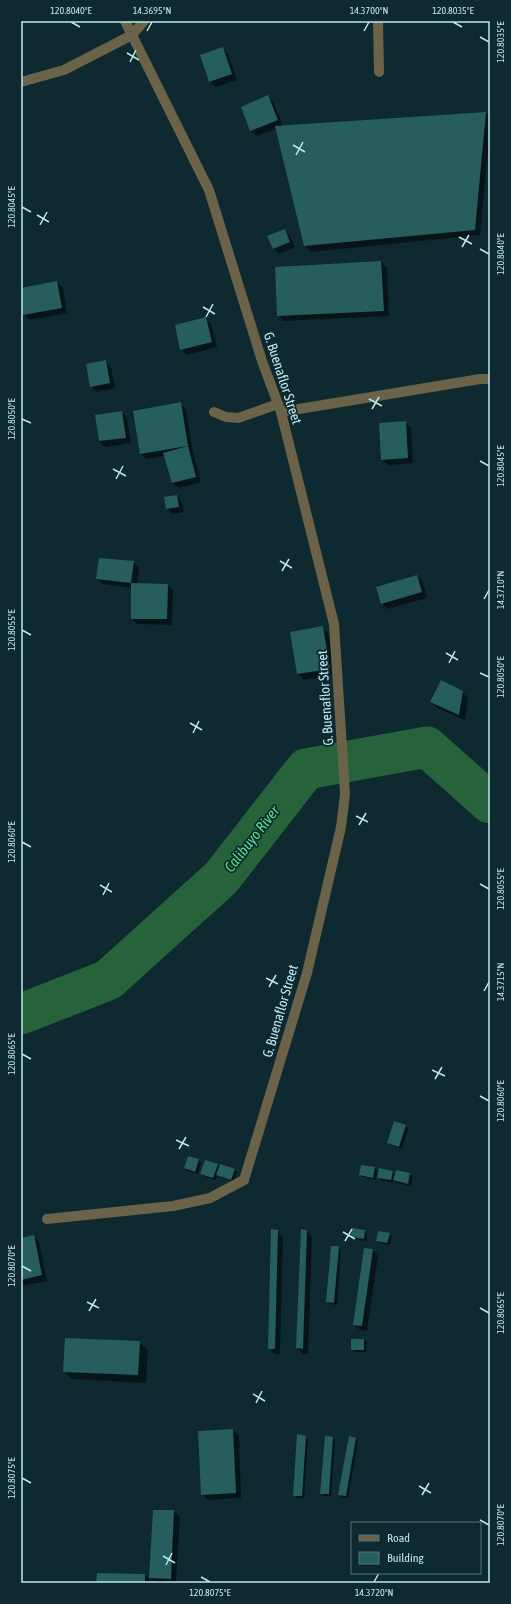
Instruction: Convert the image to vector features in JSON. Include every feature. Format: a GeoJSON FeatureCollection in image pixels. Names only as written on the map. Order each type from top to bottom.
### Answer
{"type":"FeatureCollection","features":[{"type":"Feature","properties":{"kind":"street","name":"G. Buenaflor Street"},"geometry":{"type":"LineString","coordinates":[[47,1219],[181,1204],[210,1198],[244,1180],[307,973],[341,827],[345,794],[334,624],[279,408],[262,361],[209,190],[126,21]]}},
{"type":"Feature","properties":{"kind":"street"},"geometry":{"type":"LineString","coordinates":[[21,82],[64,70],[132,35],[144,21]]}},
{"type":"Feature","properties":{"kind":"street"},"geometry":{"type":"LineString","coordinates":[[378,21],[379,72]]}},
{"type":"Feature","properties":{"kind":"street"},"geometry":{"type":"LineString","coordinates":[[214,412],[226,417],[238,418],[279,408],[480,379],[490,379]]}},
{"type":"Feature","properties":{"kind":"building"},"geometry":{"type":"Polygon","coordinates":[[[223,47],[232,74],[209,82],[200,55],[223,47]]]}},
{"type":"Feature","properties":{"kind":"building"},"geometry":{"type":"Polygon","coordinates":[[[268,95],[278,120],[250,131],[241,107],[268,95]]]}},
{"type":"Feature","properties":{"kind":"building"},"geometry":{"type":"Polygon","coordinates":[[[486,112],[475,230],[304,246],[275,126],[486,112]]]}},
{"type":"Feature","properties":{"kind":"building"},"geometry":{"type":"Polygon","coordinates":[[[285,229],[290,242],[273,249],[267,236],[285,229]]]}},
{"type":"Feature","properties":{"kind":"building"},"geometry":{"type":"Polygon","coordinates":[[[381,261],[384,311],[277,316],[275,267],[381,261]]]}},
{"type":"Feature","properties":{"kind":"building"},"geometry":{"type":"Polygon","coordinates":[[[57,281],[62,308],[23,315],[21,288],[57,281]]]}},
{"type":"Feature","properties":{"kind":"building"},"geometry":{"type":"Polygon","coordinates":[[[206,317],[212,342],[180,350],[175,325],[206,317]]]}},
{"type":"Feature","properties":{"kind":"building"},"geometry":{"type":"Polygon","coordinates":[[[106,360],[110,383],[90,387],[86,364],[106,360]]]}},
{"type":"Feature","properties":{"kind":"building"},"geometry":{"type":"Polygon","coordinates":[[[181,402],[188,446],[140,454],[133,411],[181,402]]]}},
{"type":"Feature","properties":{"kind":"building"},"geometry":{"type":"Polygon","coordinates":[[[122,411],[126,438],[99,441],[95,415],[122,411]]]}},
{"type":"Feature","properties":{"kind":"building"},"geometry":{"type":"Polygon","coordinates":[[[406,421],[408,458],[381,460],[379,423],[406,421]]]}},
{"type":"Feature","properties":{"kind":"building"},"geometry":{"type":"Polygon","coordinates":[[[188,446],[196,477],[172,483],[163,453],[188,446]]]}},
{"type":"Feature","properties":{"kind":"building"},"geometry":{"type":"Polygon","coordinates":[[[177,495],[179,507],[166,509],[164,497],[177,495]]]}},
{"type":"Feature","properties":{"kind":"building"},"geometry":{"type":"Polygon","coordinates":[[[99,558],[134,561],[131,583],[96,579],[99,558]]]}},
{"type":"Feature","properties":{"kind":"building"},"geometry":{"type":"Polygon","coordinates":[[[417,575],[422,592],[381,604],[376,587],[417,575]]]}},
{"type":"Feature","properties":{"kind":"building"},"geometry":{"type":"Polygon","coordinates":[[[131,583],[168,584],[167,619],[131,619],[131,583]]]}},
{"type":"Feature","properties":{"kind":"building"},"geometry":{"type":"Polygon","coordinates":[[[323,626],[330,669],[297,674],[290,632],[323,626]]]}},
{"type":"Feature","properties":{"kind":"building"},"geometry":{"type":"Polygon","coordinates":[[[441,680],[463,691],[459,715],[430,702],[441,680]]]}},
{"type":"Feature","properties":{"kind":"building"},"geometry":{"type":"Polygon","coordinates":[[[394,1121],[406,1125],[399,1147],[387,1143],[394,1121]]]}},
{"type":"Feature","properties":{"kind":"building"},"geometry":{"type":"Polygon","coordinates":[[[188,1156],[199,1159],[195,1172],[184,1168],[188,1156]]]}},
{"type":"Feature","properties":{"kind":"building"},"geometry":{"type":"Polygon","coordinates":[[[205,1160],[218,1164],[213,1178],[200,1174],[205,1160]]]}},
{"type":"Feature","properties":{"kind":"building"},"geometry":{"type":"Polygon","coordinates":[[[220,1164],[235,1169],[231,1180],[216,1175],[220,1164]]]}},
{"type":"Feature","properties":{"kind":"building"},"geometry":{"type":"Polygon","coordinates":[[[361,1165],[375,1167],[373,1178],[359,1175],[361,1165]]]}},
{"type":"Feature","properties":{"kind":"building"},"geometry":{"type":"Polygon","coordinates":[[[379,1168],[393,1171],[391,1180],[377,1178],[379,1168]]]}},
{"type":"Feature","properties":{"kind":"building"},"geometry":{"type":"Polygon","coordinates":[[[396,1170],[410,1173],[408,1184],[393,1180],[396,1170]]]}},
{"type":"Feature","properties":{"kind":"building"},"geometry":{"type":"Polygon","coordinates":[[[352,1228],[365,1230],[364,1239],[351,1237],[352,1228]]]}},
{"type":"Feature","properties":{"kind":"building"},"geometry":{"type":"Polygon","coordinates":[[[271,1229],[278,1230],[275,1349],[268,1349],[271,1229]]]}},
{"type":"Feature","properties":{"kind":"building"},"geometry":{"type":"Polygon","coordinates":[[[301,1229],[307,1230],[303,1349],[296,1348],[301,1229]]]}},
{"type":"Feature","properties":{"kind":"building"},"geometry":{"type":"Polygon","coordinates":[[[378,1231],[390,1233],[387,1243],[376,1241],[378,1231]]]}},
{"type":"Feature","properties":{"kind":"building"},"geometry":{"type":"Polygon","coordinates":[[[34,1235],[42,1275],[21,1280],[21,1238],[34,1235]]]}},
{"type":"Feature","properties":{"kind":"building"},"geometry":{"type":"Polygon","coordinates":[[[331,1246],[339,1246],[334,1303],[326,1302],[331,1246]]]}},
{"type":"Feature","properties":{"kind":"building"},"geometry":{"type":"Polygon","coordinates":[[[364,1248],[373,1249],[362,1326],[353,1325],[364,1248]]]}},
{"type":"Feature","properties":{"kind":"building"},"geometry":{"type":"Polygon","coordinates":[[[65,1338],[140,1341],[138,1375],[63,1372],[65,1338]]]}},
{"type":"Feature","properties":{"kind":"building"},"geometry":{"type":"Polygon","coordinates":[[[351,1339],[364,1339],[364,1350],[351,1350],[351,1339]]]}},
{"type":"Feature","properties":{"kind":"building"},"geometry":{"type":"Polygon","coordinates":[[[233,1429],[236,1493],[201,1495],[198,1431],[233,1429]]]}},
{"type":"Feature","properties":{"kind":"building"},"geometry":{"type":"Polygon","coordinates":[[[297,1434],[306,1436],[302,1496],[293,1496],[297,1434]]]}},
{"type":"Feature","properties":{"kind":"building"},"geometry":{"type":"Polygon","coordinates":[[[325,1436],[333,1437],[329,1494],[320,1494],[325,1436]]]}},
{"type":"Feature","properties":{"kind":"building"},"geometry":{"type":"Polygon","coordinates":[[[349,1436],[356,1438],[346,1496],[338,1495],[349,1436]]]}},
{"type":"Feature","properties":{"kind":"building"},"geometry":{"type":"Polygon","coordinates":[[[153,1510],[174,1510],[171,1579],[149,1578],[153,1510]]]}},
{"type":"Feature","properties":{"kind":"building"},"geometry":{"type":"Polygon","coordinates":[[[97,1573],[145,1574],[145,1583],[96,1583],[97,1573]]]}},
{"type":"Feature","properties":{"kind":"waterway","name":"Calibuyo River"},"geometry":{"type":"LineString","coordinates":[[21,1014],[108,980],[221,878],[306,769],[427,747],[490,803]]}}]}
